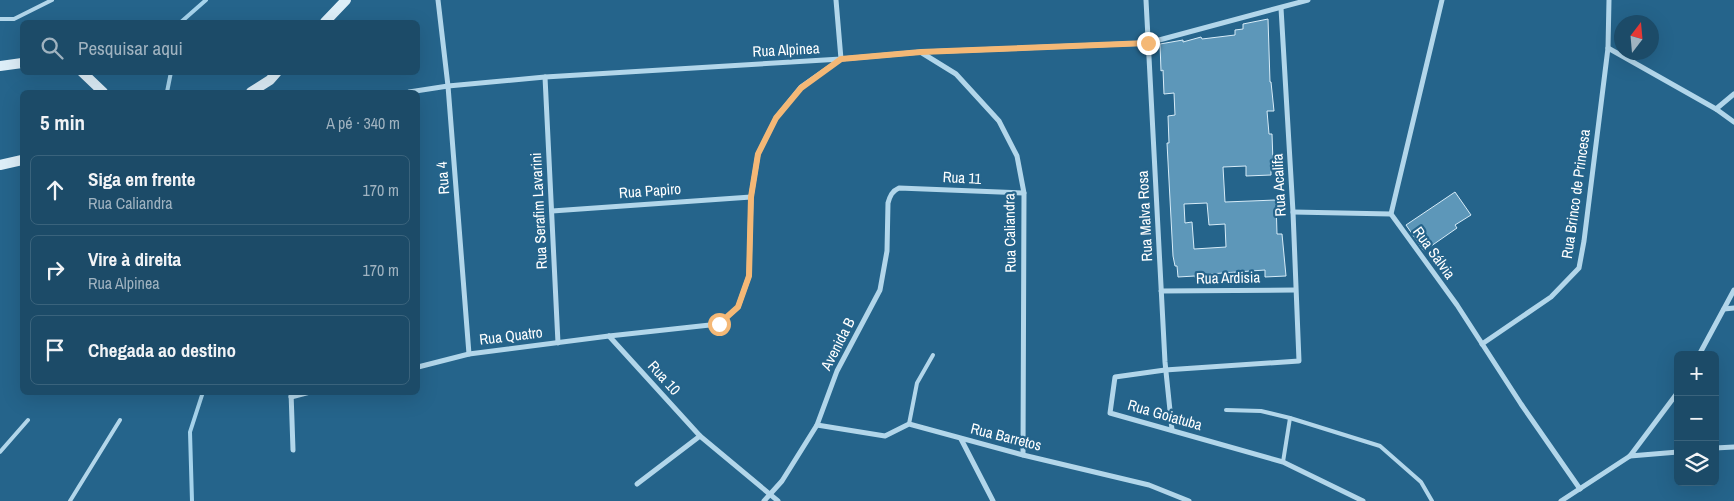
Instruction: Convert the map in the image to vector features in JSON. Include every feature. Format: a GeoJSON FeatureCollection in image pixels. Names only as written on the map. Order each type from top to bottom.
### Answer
{"type":"FeatureCollection","features":[{"type":"Feature","properties":{"kind":"street"},"geometry":{"type":"LineString","coordinates":[[327,20],[346,0]]}},
{"type":"Feature","properties":{"kind":"street","name":"Rua 4"},"geometry":{"type":"LineString","coordinates":[[438,0],[448,86],[469,354]]}},
{"type":"Feature","properties":{"kind":"street"},"geometry":{"type":"LineString","coordinates":[[609,336],[719,324],[738,307],[749,276],[751,197],[758,154],[776,118],[801,88],[841,59],[836,0]]}},
{"type":"Feature","properties":{"kind":"street","name":"Rua Malva Rosa"},"geometry":{"type":"LineString","coordinates":[[1146,0],[1165,370],[1172,430]]}},
{"type":"Feature","properties":{"kind":"street","name":"Rua Alpinea"},"geometry":{"type":"LineString","coordinates":[[420,90],[545,77],[841,59],[921,52],[1148,43],[1308,0]]}},
{"type":"Feature","properties":{"kind":"street"},"geometry":{"type":"LineString","coordinates":[[1293,212],[1391,214],[1442,0]]}},
{"type":"Feature","properties":{"kind":"street","name":"Rua Brinco de Princesa"},"geometry":{"type":"LineString","coordinates":[[1482,344],[1551,297],[1579,268],[1608,48],[1609,0]]}},
{"type":"Feature","properties":{"kind":"street","name":"Rua Acalifa"},"geometry":{"type":"LineString","coordinates":[[1281,8],[1293,212],[1299,361]]}},
{"type":"Feature","properties":{"kind":"street"},"geometry":{"type":"LineString","coordinates":[[1608,48],[1716,109],[1734,122]]}},
{"type":"Feature","properties":{"kind":"street","name":"Rua Caliandra"},"geometry":{"type":"LineString","coordinates":[[921,52],[956,74],[999,121],[1017,156],[1024,193],[1023,454]]}},
{"type":"Feature","properties":{"kind":"street"},"geometry":{"type":"LineString","coordinates":[[0,66],[20,63]]}},
{"type":"Feature","properties":{"kind":"street"},"geometry":{"type":"LineString","coordinates":[[85,75],[101,90]]}},
{"type":"Feature","properties":{"kind":"street"},"geometry":{"type":"LineString","coordinates":[[254,90],[274,75]]}},
{"type":"Feature","properties":{"kind":"street","name":"Rua Serafim Lavarini"},"geometry":{"type":"LineString","coordinates":[[545,77],[558,343]]}},
{"type":"Feature","properties":{"kind":"street"},"geometry":{"type":"LineString","coordinates":[[1716,109],[1734,94]]}},
{"type":"Feature","properties":{"kind":"street"},"geometry":{"type":"LineString","coordinates":[[0,165],[20,160]]}},
{"type":"Feature","properties":{"kind":"street","name":"Rua 11"},"geometry":{"type":"LineString","coordinates":[[899,188],[1024,193]]}},
{"type":"Feature","properties":{"kind":"street","name":"Avenida B"},"geometry":{"type":"LineString","coordinates":[[764,501],[782,481],[817,425],[836,370],[880,290],[887,251],[888,203],[890,196],[899,188]]}},
{"type":"Feature","properties":{"kind":"street","name":"Rua Papiro"},"geometry":{"type":"LineString","coordinates":[[552,211],[751,197]]}},
{"type":"Feature","properties":{"kind":"street","name":"Rua Sálvia"},"geometry":{"type":"LineString","coordinates":[[1391,214],[1457,305],[1580,489]]}},
{"type":"Feature","properties":{"kind":"street","name":"Rua Ardisia"},"geometry":{"type":"LineString","coordinates":[[1161,291],[1295,290]]}},
{"type":"Feature","properties":{"kind":"street"},"geometry":{"type":"LineString","coordinates":[[1701,351],[1734,290]]}},
{"type":"Feature","properties":{"kind":"street"},"geometry":{"type":"LineString","coordinates":[[1724,309],[1734,308]]}},
{"type":"Feature","properties":{"kind":"street","name":"Rua Quatro"},"geometry":{"type":"LineString","coordinates":[[420,366],[469,354],[609,336]]}},
{"type":"Feature","properties":{"kind":"street","name":"Rua 10"},"geometry":{"type":"LineString","coordinates":[[609,336],[700,436],[778,501]]}},
{"type":"Feature","properties":{"kind":"street","name":"Rua Goiatuba"},"geometry":{"type":"LineString","coordinates":[[1299,361],[1165,370],[1115,377],[1110,413],[1283,462],[1362,501]]}},
{"type":"Feature","properties":{"kind":"street"},"geometry":{"type":"LineString","coordinates":[[291,395],[293,450]]}},
{"type":"Feature","properties":{"kind":"street"},"geometry":{"type":"LineString","coordinates":[[1561,501],[1630,456],[1675,396]]}},
{"type":"Feature","properties":{"kind":"street"},"geometry":{"type":"LineString","coordinates":[[817,425],[884,436],[908,424]]}},
{"type":"Feature","properties":{"kind":"street","name":"Rua Barretos"},"geometry":{"type":"LineString","coordinates":[[908,424],[961,439],[1149,485],[1188,501]]}},
{"type":"Feature","properties":{"kind":"street"},"geometry":{"type":"LineString","coordinates":[[637,484],[700,436]]}},
{"type":"Feature","properties":{"kind":"street"},"geometry":{"type":"LineString","coordinates":[[961,439],[993,501]]}},
{"type":"Feature","properties":{"kind":"street"},"geometry":{"type":"LineString","coordinates":[[1719,448],[1734,447]]}},
{"type":"Feature","properties":{"kind":"street"},"geometry":{"type":"LineString","coordinates":[[1630,456],[1674,452]]}},
{"type":"Feature","properties":{"kind":"lane"},"geometry":{"type":"LineString","coordinates":[[0,19],[14,19],[52,0]]}},
{"type":"Feature","properties":{"kind":"lane"},"geometry":{"type":"LineString","coordinates":[[908,424],[917,383],[933,354]]}},
{"type":"Feature","properties":{"kind":"lane"},"geometry":{"type":"LineString","coordinates":[[1226,410],[1261,411],[1380,446],[1421,482],[1432,501]]}},
{"type":"Feature","properties":{"kind":"lane"},"geometry":{"type":"LineString","coordinates":[[1283,462],[1290,418]]}},
{"type":"Feature","properties":{"kind":"lane"},"geometry":{"type":"LineString","coordinates":[[0,452],[28,420]]}},
{"type":"Feature","properties":{"kind":"lane"},"geometry":{"type":"LineString","coordinates":[[70,501],[120,420]]}},
{"type":"Feature","properties":{"kind":"building"},"geometry":{"type":"Polygon","coordinates":[[[1268,19],[1270,82],[1274,111],[1267,111],[1269,134],[1272,134],[1273,162],[1271,162],[1271,175],[1246,176],[1246,166],[1223,167],[1225,202],[1276,200],[1277,234],[1282,234],[1286,276],[1265,277],[1265,270],[1209,274],[1209,280],[1196,281],[1195,276],[1178,277],[1177,266],[1175,266],[1173,256],[1167,143],[1169,143],[1168,116],[1175,115],[1174,93],[1164,94],[1160,44],[1183,40],[1183,42],[1201,37],[1202,39],[1235,35],[1235,30],[1243,29],[1243,24],[1268,19]],[[1207,203],[1184,204],[1185,223],[1192,222],[1194,249],[1226,247],[1225,224],[1209,225],[1207,203]]]}},
{"type":"Feature","properties":{"kind":"building"},"geometry":{"type":"Polygon","coordinates":[[[1455,192],[1471,215],[1455,225],[1457,228],[1424,251],[1406,225],[1455,192]]]}},
{"type":"Feature","properties":{"kind":"waterway"},"geometry":{"type":"LineString","coordinates":[[183,20],[206,0]]}},
{"type":"Feature","properties":{"kind":"waterway"},"geometry":{"type":"LineString","coordinates":[[167,90],[170,75]]}},
{"type":"Feature","properties":{"kind":"waterway"},"geometry":{"type":"LineString","coordinates":[[192,501],[190,432],[202,395]]}},
{"type":"Feature","properties":{"kind":"route"},"geometry":{"type":"LineString","coordinates":[[719,324],[738,307],[749,276],[751,197],[758,154],[776,118],[801,88],[841,59],[921,52],[1148,43]]}}]}
